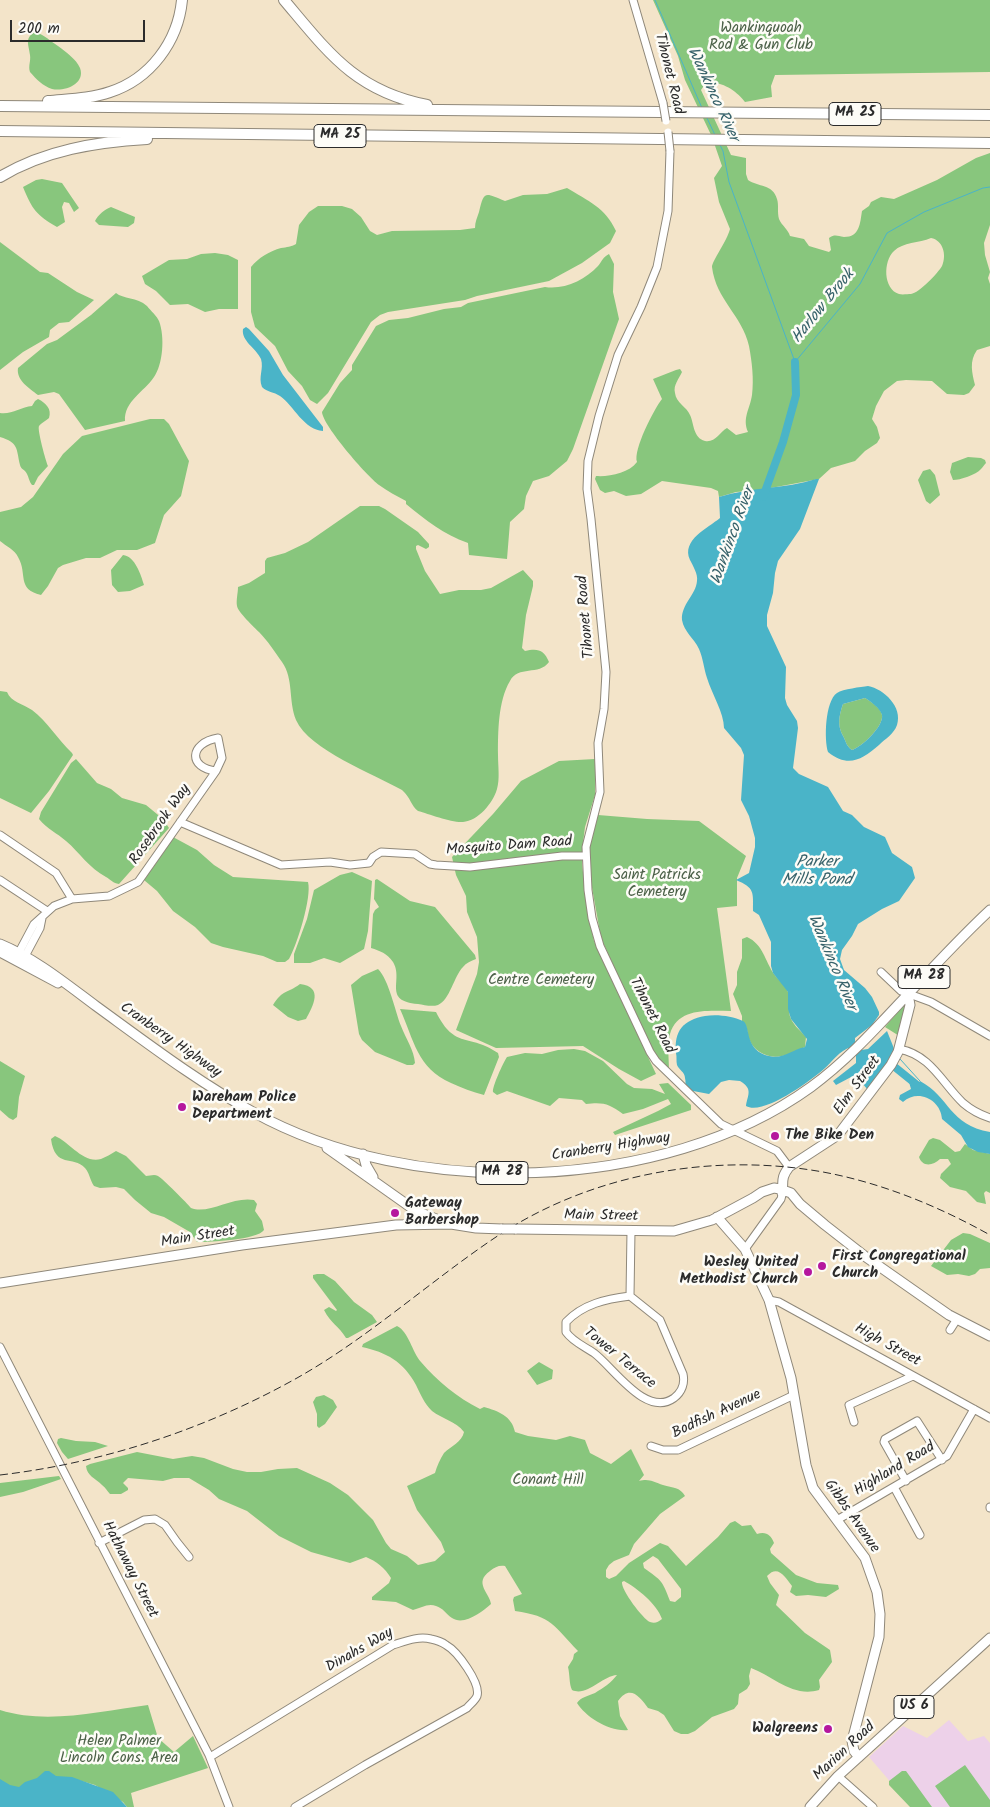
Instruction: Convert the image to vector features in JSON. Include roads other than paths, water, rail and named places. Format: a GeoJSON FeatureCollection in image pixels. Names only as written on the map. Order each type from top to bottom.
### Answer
{"type":"FeatureCollection","features":[{"type":"Feature","properties":{"kind":"highway"},"geometry":{"type":"LineString","coordinates":[[0,105],[91,96],[117,90],[132,82],[154,64],[167,47],[179,20],[182,0]]}},
{"type":"Feature","properties":{"kind":"highway"},"geometry":{"type":"LineString","coordinates":[[284,0],[331,54],[346,69],[362,80],[398,98],[455,110]]}},
{"type":"Feature","properties":{"kind":"highway","name":"MA 25"},"geometry":{"type":"LineString","coordinates":[[0,105],[990,116]]}},
{"type":"Feature","properties":{"kind":"highway","name":"MA 25"},"geometry":{"type":"LineString","coordinates":[[0,131],[990,143]]}},
{"type":"Feature","properties":{"kind":"highway"},"geometry":{"type":"LineString","coordinates":[[0,177],[40,158],[78,147],[119,141],[209,135]]}},
{"type":"Feature","properties":{"kind":"main road","name":"Cranberry Highway"},"geometry":{"type":"LineString","coordinates":[[0,944],[76,992],[201,1080],[253,1112],[308,1138],[362,1154],[415,1166],[468,1172],[523,1174],[576,1171],[671,1153],[735,1130],[775,1111],[811,1087],[856,1049],[990,910]]}},
{"type":"Feature","properties":{"kind":"main road","name":"Cranberry Highway"},"geometry":{"type":"LineString","coordinates":[[0,952],[20,958]]}},
{"type":"Feature","properties":{"kind":"main road","name":"Elm Street"},"geometry":{"type":"LineString","coordinates":[[789,1167],[838,1136],[891,1065],[899,1049],[910,1004],[908,994]]}},
{"type":"Feature","properties":{"kind":"main road"},"geometry":{"type":"LineString","coordinates":[[308,1138],[335,1152],[419,1212],[451,1224]]}},
{"type":"Feature","properties":{"kind":"main road"},"geometry":{"type":"LineString","coordinates":[[359,1170],[362,1154]]}},
{"type":"Feature","properties":{"kind":"main road"},"geometry":{"type":"LineString","coordinates":[[362,1154],[369,1173],[381,1186]]}},
{"type":"Feature","properties":{"kind":"main road"},"geometry":{"type":"LineString","coordinates":[[789,1167],[784,1174],[782,1184],[783,1190],[795,1203],[800,1204],[866,1257],[926,1299],[957,1319],[990,1336]]}},
{"type":"Feature","properties":{"kind":"main road","name":"Main Street"},"geometry":{"type":"LineString","coordinates":[[0,1283],[232,1247],[406,1225],[451,1224],[476,1228],[674,1231],[717,1217],[753,1198],[776,1194],[783,1190]]}},
{"type":"Feature","properties":{"kind":"main road"},"geometry":{"type":"LineString","coordinates":[[406,1225],[418,1222],[419,1212]]}},
{"type":"Feature","properties":{"kind":"main road","name":"Gibbs Avenue"},"geometry":{"type":"LineString","coordinates":[[717,1217],[745,1249],[769,1300],[794,1394],[809,1478],[819,1496],[865,1558],[879,1599],[880,1626],[877,1645],[852,1741],[854,1751],[859,1757]]}},
{"type":"Feature","properties":{"kind":"main road","name":"Marion Road"},"geometry":{"type":"LineString","coordinates":[[810,1807],[838,1776],[990,1638]]}},
{"type":"Feature","properties":{"kind":"street","name":"Tihonet Road"},"geometry":{"type":"LineString","coordinates":[[633,0],[663,103],[668,132],[670,151],[668,211],[656,266],[641,307],[618,355],[599,416],[588,461],[587,489],[606,689],[598,743],[600,792],[590,830],[586,856],[588,890],[596,936],[650,1052],[667,1074],[723,1125],[777,1151],[789,1167]]}},
{"type":"Feature","properties":{"kind":"street","name":"Rosebrook Way"},"geometry":{"type":"LineString","coordinates":[[20,958],[40,928],[42,918],[47,911],[57,904],[72,899],[109,896],[138,882],[216,771],[220,764],[222,756],[218,738],[206,741],[198,746],[195,752],[195,758],[207,769],[216,771]]}},
{"type":"Feature","properties":{"kind":"street","name":"Mosquito Dam Road"},"geometry":{"type":"LineString","coordinates":[[180,822],[281,865],[330,862],[350,865],[369,863],[373,857],[381,852],[415,854],[430,864],[470,867],[562,856],[586,856]]}},
{"type":"Feature","properties":{"kind":"street"},"geometry":{"type":"LineString","coordinates":[[0,835],[56,873],[72,899]]}},
{"type":"Feature","properties":{"kind":"street"},"geometry":{"type":"LineString","coordinates":[[0,880],[47,911]]}},
{"type":"Feature","properties":{"kind":"street"},"geometry":{"type":"LineString","coordinates":[[880,972],[902,991],[931,1002],[990,1036]]}},
{"type":"Feature","properties":{"kind":"street"},"geometry":{"type":"LineString","coordinates":[[899,1049],[912,1051],[944,1080],[962,1102],[990,1118]]}},
{"type":"Feature","properties":{"kind":"street"},"geometry":{"type":"LineString","coordinates":[[745,1249],[782,1199],[783,1190]]}},
{"type":"Feature","properties":{"kind":"street"},"geometry":{"type":"LineString","coordinates":[[630,1296],[631,1231]]}},
{"type":"Feature","properties":{"kind":"street","name":"Tower Terrace"},"geometry":{"type":"LineString","coordinates":[[630,1296],[660,1320],[683,1374],[684,1378],[680,1391],[672,1399],[665,1402],[652,1402],[642,1398],[594,1353],[574,1341],[566,1332],[566,1322],[584,1308],[601,1301],[630,1296]]}},
{"type":"Feature","properties":{"kind":"street","name":"High Street"},"geometry":{"type":"LineString","coordinates":[[769,1300],[779,1302],[990,1418]]}},
{"type":"Feature","properties":{"kind":"street"},"geometry":{"type":"LineString","coordinates":[[950,1330],[957,1319]]}},
{"type":"Feature","properties":{"kind":"street","name":"Hathaway Street"},"geometry":{"type":"LineString","coordinates":[[0,1347],[210,1757],[229,1807]]}},
{"type":"Feature","properties":{"kind":"street"},"geometry":{"type":"LineString","coordinates":[[854,1422],[849,1405],[913,1376]]}},
{"type":"Feature","properties":{"kind":"street","name":"Bodfish Avenue"},"geometry":{"type":"LineString","coordinates":[[651,1446],[663,1450],[678,1450],[794,1394]]}},
{"type":"Feature","properties":{"kind":"street","name":"Highland Road"},"geometry":{"type":"LineString","coordinates":[[837,1520],[947,1456],[974,1409]]}},
{"type":"Feature","properties":{"kind":"street"},"geometry":{"type":"LineString","coordinates":[[906,1481],[886,1446],[885,1439],[917,1421],[942,1460]]}},
{"type":"Feature","properties":{"kind":"street"},"geometry":{"type":"LineString","coordinates":[[894,1488],[920,1535]]}},
{"type":"Feature","properties":{"kind":"street"},"geometry":{"type":"LineString","coordinates":[[99,1543],[144,1520],[155,1520],[165,1525],[189,1557]]}},
{"type":"Feature","properties":{"kind":"street","name":"Dinahs Way"},"geometry":{"type":"LineString","coordinates":[[210,1757],[394,1646],[417,1638],[430,1639],[446,1645],[461,1659],[477,1688],[477,1696],[467,1708],[295,1807]]}},
{"type":"Feature","properties":{"kind":"street"},"geometry":{"type":"LineString","coordinates":[[838,1776],[873,1807]]}},
{"type":"Feature","properties":{"kind":"water"},"geometry":{"type":"Polygon","coordinates":[[[246,327],[269,351],[283,375],[323,427],[323,431],[310,427],[285,400],[262,387],[261,359],[244,337],[243,329],[246,327]]]}},
{"type":"Feature","properties":{"kind":"water","name":"Parker Mills Pond"},"geometry":{"type":"Polygon","coordinates":[[[819,479],[800,529],[778,561],[767,615],[767,626],[786,667],[785,698],[797,721],[798,728],[793,768],[799,774],[828,787],[843,811],[852,815],[864,827],[885,837],[892,853],[912,867],[915,878],[899,901],[858,924],[842,950],[840,959],[844,970],[865,988],[872,997],[879,1012],[872,1025],[855,1038],[855,1043],[861,1050],[868,1049],[887,1031],[895,1051],[893,1056],[868,1090],[855,1075],[836,1085],[833,1081],[856,1063],[856,1053],[851,1047],[798,1089],[774,1102],[754,1108],[746,1106],[748,1090],[740,1081],[729,1080],[721,1082],[709,1094],[686,1089],[685,1076],[677,1064],[676,1045],[678,1033],[691,1020],[705,1016],[724,1016],[743,1021],[754,1047],[771,1057],[782,1056],[805,1047],[807,1039],[791,1019],[788,1009],[788,992],[773,973],[771,966],[771,942],[759,915],[753,911],[752,891],[736,880],[749,873],[755,847],[755,838],[749,816],[741,800],[744,755],[741,748],[724,728],[722,716],[707,678],[700,652],[683,624],[682,614],[697,581],[688,553],[689,546],[697,535],[720,518],[719,497],[743,491],[792,485],[819,479]]]}},
{"type":"Feature","properties":{"kind":"water"},"geometry":{"type":"Polygon","coordinates":[[[868,686],[880,691],[891,700],[897,712],[897,725],[889,736],[867,755],[855,760],[842,760],[828,752],[826,721],[830,704],[837,693],[868,686]],[[865,698],[843,704],[839,720],[841,732],[847,745],[852,750],[872,736],[882,720],[879,710],[865,698]]]}},
{"type":"Feature","properties":{"kind":"water"},"geometry":{"type":"Polygon","coordinates":[[[920,1081],[930,1087],[966,1123],[990,1132],[990,1154],[978,1152],[968,1147],[961,1135],[942,1119],[938,1106],[928,1098],[915,1096],[903,1102],[899,1099],[900,1095],[911,1089],[909,1082],[917,1085],[920,1081]]]}},
{"type":"Feature","properties":{"kind":"water"},"geometry":{"type":"Polygon","coordinates":[[[45,1771],[49,1771],[56,1776],[72,1777],[113,1792],[127,1807],[0,1807],[0,1779],[10,1785],[19,1787],[25,1782],[37,1778],[45,1771]]]}},
{"type":"Feature","properties":{"kind":"waterway","name":"Wankinco River"},"geometry":{"type":"LineString","coordinates":[[655,0],[702,108]]}},
{"type":"Feature","properties":{"kind":"waterway","name":"Wankinco River"},"geometry":{"type":"LineString","coordinates":[[706,116],[715,135]]}},
{"type":"Feature","properties":{"kind":"waterway","name":"Harlow Brook"},"geometry":{"type":"LineString","coordinates":[[720,145],[729,182],[795,362],[860,284],[887,233],[924,212],[983,188],[990,187]]}},
{"type":"Feature","properties":{"kind":"waterway","name":"Wankinco River"},"geometry":{"type":"LineString","coordinates":[[763,497],[783,442],[796,395],[795,362]]}},
{"type":"Feature","properties":{"kind":"waterway"},"geometry":{"type":"LineString","coordinates":[[900,1059],[920,1081]]}},
{"type":"Feature","properties":{"kind":"waterway","name":"Wankinco River"},"geometry":{"type":"LineString","coordinates":[[896,1068],[922,1089]]}},
{"type":"Feature","properties":{"kind":"railway"},"geometry":{"type":"LineString","coordinates":[[0,1475],[77,1462],[115,1452],[153,1441],[227,1413],[297,1378],[323,1362],[374,1328],[471,1254],[532,1215],[571,1197],[612,1183],[653,1173],[696,1167],[738,1165],[781,1166],[823,1172],[888,1189],[950,1214],[990,1235]]}},
{"type":"Feature","properties":{"kind":"place","name":"Wareham Police Department"},"geometry":{"type":"Point","coordinates":[182,1107]}},
{"type":"Feature","properties":{"kind":"place","name":"The Bike Den"},"geometry":{"type":"Point","coordinates":[775,1136]}},
{"type":"Feature","properties":{"kind":"place","name":"Gateway Barbershop"},"geometry":{"type":"Point","coordinates":[395,1213]}},
{"type":"Feature","properties":{"kind":"place","name":"First Congregational Church"},"geometry":{"type":"Point","coordinates":[822,1266]}},
{"type":"Feature","properties":{"kind":"place","name":"Wesley United Methodist Church"},"geometry":{"type":"Point","coordinates":[808,1272]}},
{"type":"Feature","properties":{"kind":"place","name":"Walgreens"},"geometry":{"type":"Point","coordinates":[828,1729]}},
{"type":"Feature","properties":{"kind":"park label","name":"Wankinquoah Rod & Gun Club"},"geometry":{"type":"Point","coordinates":[761,38]}},
{"type":"Feature","properties":{"kind":"park label","name":"Saint Patricks Cemetery"},"geometry":{"type":"Point","coordinates":[657,884]}},
{"type":"Feature","properties":{"kind":"park label","name":"Centre Cemetery"},"geometry":{"type":"Point","coordinates":[541,981]}},
{"type":"Feature","properties":{"kind":"park label","name":"Conant Hill"},"geometry":{"type":"Point","coordinates":[548,1481]}},
{"type":"Feature","properties":{"kind":"park label","name":"Helen Palmer Lincoln Cons. Area"},"geometry":{"type":"Point","coordinates":[119,1750]}}]}
